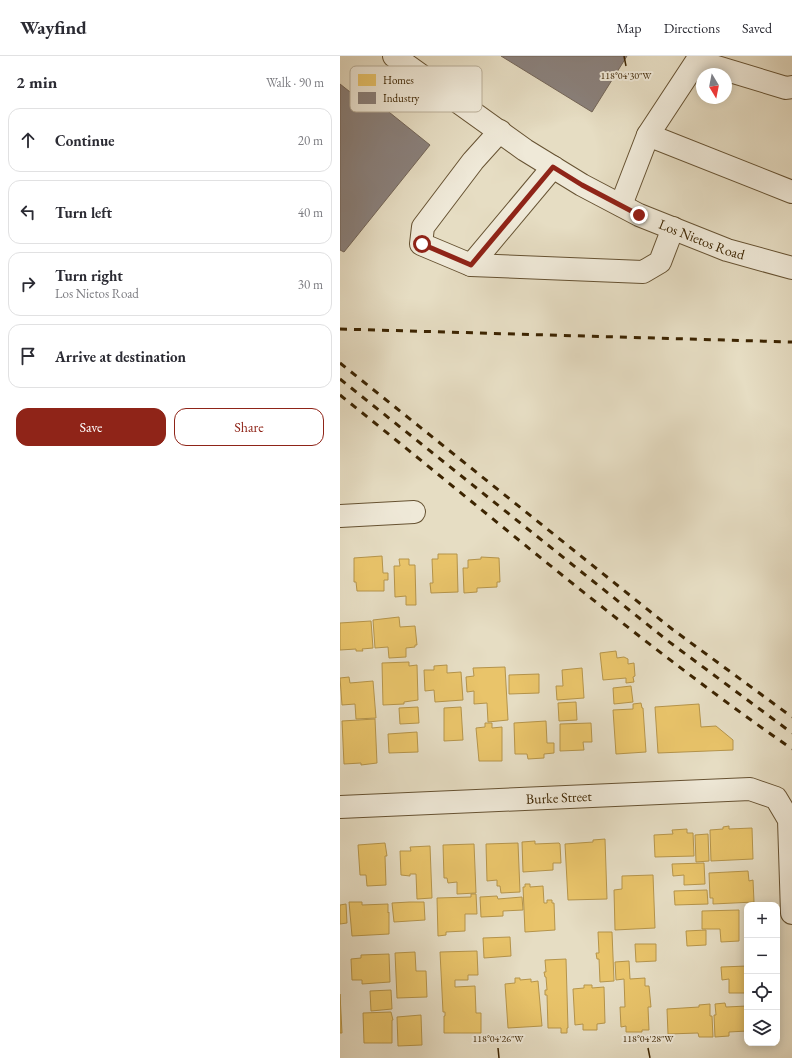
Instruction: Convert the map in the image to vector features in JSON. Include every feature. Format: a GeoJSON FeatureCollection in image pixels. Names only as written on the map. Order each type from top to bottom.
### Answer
{"type":"FeatureCollection","features":[{"type":"Feature","properties":{"kind":"street","name":"Los Nietos Road"},"geometry":{"type":"LineString","coordinates":[[394,56],[408,66]]}},
{"type":"Feature","properties":{"kind":"street"},"geometry":{"type":"LineString","coordinates":[[621,205],[648,135],[698,58],[786,88],[792,87]]}},
{"type":"Feature","properties":{"kind":"street","name":"Los Nietos Road"},"geometry":{"type":"LineString","coordinates":[[473,112],[553,167],[582,185],[639,215],[727,250],[792,268]]}},
{"type":"Feature","properties":{"kind":"street"},"geometry":{"type":"LineString","coordinates":[[500,131],[472,161],[423,227],[422,244],[471,265],[643,272],[660,262],[674,228]]}},
{"type":"Feature","properties":{"kind":"street"},"geometry":{"type":"LineString","coordinates":[[648,135],[792,192]]}},
{"type":"Feature","properties":{"kind":"street"},"geometry":{"type":"LineString","coordinates":[[471,265],[553,167]]}},
{"type":"Feature","properties":{"kind":"street"},"geometry":{"type":"LineString","coordinates":[[340,516],[414,512]]}},
{"type":"Feature","properties":{"kind":"street","name":"Burke Street"},"geometry":{"type":"LineString","coordinates":[[340,806],[750,789],[776,798],[789,820],[792,913]]}},
{"type":"Feature","properties":{"kind":"building: Homes"},"geometry":{"type":"Polygon","coordinates":[[[438,554],[457,554],[458,592],[431,593],[430,583],[433,583],[432,559],[438,559],[438,554]]]}},
{"type":"Feature","properties":{"kind":"building: Homes"},"geometry":{"type":"Polygon","coordinates":[[[382,556],[383,573],[388,573],[388,580],[384,580],[384,591],[357,591],[356,582],[354,582],[354,558],[382,556]]]}},
{"type":"Feature","properties":{"kind":"building: Homes"},"geometry":{"type":"Polygon","coordinates":[[[481,557],[499,558],[500,582],[497,582],[497,587],[477,588],[477,592],[464,593],[463,568],[468,568],[468,560],[481,559],[481,557]]]}},
{"type":"Feature","properties":{"kind":"building: Homes"},"geometry":{"type":"Polygon","coordinates":[[[399,559],[409,559],[409,565],[415,565],[416,605],[406,605],[406,596],[395,597],[394,566],[400,566],[399,559]]]}},
{"type":"Feature","properties":{"kind":"building: Homes"},"geometry":{"type":"Polygon","coordinates":[[[399,617],[400,627],[415,626],[417,645],[415,645],[415,647],[406,648],[406,657],[389,658],[388,647],[375,648],[373,620],[399,617]]]}},
{"type":"Feature","properties":{"kind":"building: Homes"},"geometry":{"type":"Polygon","coordinates":[[[371,621],[373,648],[362,649],[363,651],[356,651],[356,649],[340,650],[340,623],[371,621]]]}},
{"type":"Feature","properties":{"kind":"building: Homes"},"geometry":{"type":"Polygon","coordinates":[[[616,651],[617,658],[624,657],[628,659],[628,664],[634,663],[634,682],[626,683],[626,678],[603,680],[600,653],[616,651]]]}},
{"type":"Feature","properties":{"kind":"building: Homes"},"geometry":{"type":"Polygon","coordinates":[[[409,662],[409,666],[417,665],[418,700],[404,702],[404,704],[383,705],[382,663],[409,662]]]}},
{"type":"Feature","properties":{"kind":"building: Homes"},"geometry":{"type":"Polygon","coordinates":[[[447,665],[447,673],[461,672],[463,700],[435,702],[434,690],[425,691],[424,670],[434,670],[434,666],[447,665]]]}},
{"type":"Feature","properties":{"kind":"building: Homes"},"geometry":{"type":"Polygon","coordinates":[[[505,667],[508,720],[488,722],[487,703],[474,704],[474,691],[467,692],[466,677],[474,676],[473,668],[505,667]]]}},
{"type":"Feature","properties":{"kind":"building: Homes"},"geometry":{"type":"Polygon","coordinates":[[[582,668],[584,698],[557,700],[556,686],[563,686],[562,670],[582,668]]]}},
{"type":"Feature","properties":{"kind":"building: Homes"},"geometry":{"type":"Polygon","coordinates":[[[539,674],[539,693],[509,694],[509,675],[539,674]]]}},
{"type":"Feature","properties":{"kind":"building: Homes"},"geometry":{"type":"Polygon","coordinates":[[[349,677],[350,683],[373,681],[376,718],[356,719],[355,704],[342,705],[340,678],[349,677]]]}},
{"type":"Feature","properties":{"kind":"building: Homes"},"geometry":{"type":"Polygon","coordinates":[[[631,686],[633,702],[614,704],[613,688],[631,686]]]}},
{"type":"Feature","properties":{"kind":"building: Homes"},"geometry":{"type":"Polygon","coordinates":[[[576,702],[577,720],[559,721],[558,703],[576,702]]]}},
{"type":"Feature","properties":{"kind":"building: Homes"},"geometry":{"type":"Polygon","coordinates":[[[641,703],[643,708],[646,752],[616,754],[613,710],[633,709],[633,704],[641,703]]]}},
{"type":"Feature","properties":{"kind":"building: Homes"},"geometry":{"type":"Polygon","coordinates":[[[699,704],[701,727],[716,726],[733,740],[733,750],[658,753],[655,707],[699,704]]]}},
{"type":"Feature","properties":{"kind":"building: Homes"},"geometry":{"type":"Polygon","coordinates":[[[418,707],[419,723],[400,724],[399,708],[418,707]]]}},
{"type":"Feature","properties":{"kind":"building: Homes"},"geometry":{"type":"Polygon","coordinates":[[[461,707],[463,740],[444,741],[444,708],[461,707]]]}},
{"type":"Feature","properties":{"kind":"building: Homes"},"geometry":{"type":"Polygon","coordinates":[[[375,719],[377,763],[361,765],[361,763],[344,764],[342,721],[375,719]]]}},
{"type":"Feature","properties":{"kind":"building: Homes"},"geometry":{"type":"Polygon","coordinates":[[[546,721],[547,743],[554,743],[554,753],[544,754],[544,758],[528,759],[527,754],[515,754],[514,723],[546,721]]]}},
{"type":"Feature","properties":{"kind":"building: Homes"},"geometry":{"type":"Polygon","coordinates":[[[485,723],[492,723],[492,728],[502,727],[502,761],[479,761],[476,728],[485,727],[485,723]]]}},
{"type":"Feature","properties":{"kind":"building: Homes"},"geometry":{"type":"Polygon","coordinates":[[[591,723],[592,742],[583,742],[584,750],[560,751],[560,724],[591,723]]]}},
{"type":"Feature","properties":{"kind":"building: Homes"},"geometry":{"type":"Polygon","coordinates":[[[417,732],[418,752],[389,753],[388,734],[417,732]]]}},
{"type":"Feature","properties":{"kind":"building: Homes"},"geometry":{"type":"Polygon","coordinates":[[[729,826],[729,829],[752,828],[753,859],[711,861],[710,830],[723,829],[723,827],[729,826]]]}},
{"type":"Feature","properties":{"kind":"building: Homes"},"geometry":{"type":"Polygon","coordinates":[[[687,829],[687,833],[693,833],[694,856],[655,857],[654,835],[673,834],[672,830],[687,829]]]}},
{"type":"Feature","properties":{"kind":"building: Homes"},"geometry":{"type":"Polygon","coordinates":[[[708,834],[709,861],[696,862],[695,835],[708,834]]]}},
{"type":"Feature","properties":{"kind":"building: Homes"},"geometry":{"type":"Polygon","coordinates":[[[605,839],[607,899],[568,900],[565,844],[593,842],[593,840],[605,839]]]}},
{"type":"Feature","properties":{"kind":"building: Homes"},"geometry":{"type":"Polygon","coordinates":[[[535,841],[535,844],[560,844],[561,863],[553,863],[553,870],[523,872],[522,842],[535,841]]]}},
{"type":"Feature","properties":{"kind":"building: Homes"},"geometry":{"type":"Polygon","coordinates":[[[385,843],[387,856],[385,856],[386,885],[367,886],[366,875],[360,875],[358,845],[385,843]]]}},
{"type":"Feature","properties":{"kind":"building: Homes"},"geometry":{"type":"Polygon","coordinates":[[[518,843],[520,892],[501,893],[500,886],[497,886],[497,880],[487,881],[486,844],[518,843]]]}},
{"type":"Feature","properties":{"kind":"building: Homes"},"geometry":{"type":"Polygon","coordinates":[[[474,844],[476,893],[457,894],[457,882],[448,883],[447,878],[444,878],[443,845],[474,844]]]}},
{"type":"Feature","properties":{"kind":"building: Homes"},"geometry":{"type":"Polygon","coordinates":[[[430,846],[432,898],[417,899],[416,874],[410,874],[410,876],[401,875],[400,851],[411,851],[410,847],[430,846]]]}},
{"type":"Feature","properties":{"kind":"building: Homes"},"geometry":{"type":"Polygon","coordinates":[[[704,863],[705,884],[684,885],[684,875],[673,876],[672,864],[704,863]]]}},
{"type":"Feature","properties":{"kind":"building: Homes"},"geometry":{"type":"Polygon","coordinates":[[[748,871],[749,881],[753,880],[754,902],[713,904],[713,898],[710,898],[709,873],[748,871]]]}},
{"type":"Feature","properties":{"kind":"building: Homes"},"geometry":{"type":"Polygon","coordinates":[[[653,875],[655,928],[615,930],[614,890],[622,889],[622,876],[653,875]]]}},
{"type":"Feature","properties":{"kind":"building: Homes"},"geometry":{"type":"Polygon","coordinates":[[[525,884],[530,884],[530,887],[543,886],[544,903],[547,903],[547,900],[552,900],[552,903],[554,903],[555,930],[525,932],[523,887],[525,887],[525,884]]]}},
{"type":"Feature","properties":{"kind":"building: Homes"},"geometry":{"type":"Polygon","coordinates":[[[707,890],[708,904],[675,905],[674,891],[707,890]]]}},
{"type":"Feature","properties":{"kind":"building: Homes"},"geometry":{"type":"Polygon","coordinates":[[[471,894],[476,894],[477,914],[465,914],[465,931],[446,932],[446,935],[438,936],[437,898],[471,897],[471,894]]]}},
{"type":"Feature","properties":{"kind":"building: Homes"},"geometry":{"type":"Polygon","coordinates":[[[497,896],[498,899],[522,897],[523,910],[503,911],[503,916],[481,917],[480,897],[497,896]]]}},
{"type":"Feature","properties":{"kind":"building: Homes"},"geometry":{"type":"Polygon","coordinates":[[[349,902],[362,902],[362,905],[388,904],[389,934],[352,936],[349,902]]]}},
{"type":"Feature","properties":{"kind":"building: Homes"},"geometry":{"type":"Polygon","coordinates":[[[424,902],[425,920],[394,922],[392,903],[424,902]]]}},
{"type":"Feature","properties":{"kind":"building: Homes"},"geometry":{"type":"Polygon","coordinates":[[[346,904],[347,923],[340,924],[340,905],[346,904]]]}},
{"type":"Feature","properties":{"kind":"building: Homes"},"geometry":{"type":"Polygon","coordinates":[[[739,910],[739,941],[721,942],[720,929],[702,929],[702,911],[739,910]]]}},
{"type":"Feature","properties":{"kind":"building: Homes"},"geometry":{"type":"Polygon","coordinates":[[[706,930],[706,945],[687,946],[686,931],[706,930]]]}},
{"type":"Feature","properties":{"kind":"building: Homes"},"geometry":{"type":"Polygon","coordinates":[[[598,932],[612,932],[614,981],[600,982],[599,959],[597,959],[596,953],[599,953],[598,932]]]}},
{"type":"Feature","properties":{"kind":"building: Homes"},"geometry":{"type":"Polygon","coordinates":[[[510,937],[511,956],[484,958],[483,938],[510,937]]]}},
{"type":"Feature","properties":{"kind":"building: Homes"},"geometry":{"type":"Polygon","coordinates":[[[635,944],[656,944],[656,961],[636,962],[635,944]]]}},
{"type":"Feature","properties":{"kind":"building: Homes"},"geometry":{"type":"Polygon","coordinates":[[[477,951],[478,975],[468,975],[468,980],[455,980],[455,987],[475,986],[476,1013],[481,1013],[481,1033],[444,1033],[445,1012],[443,1012],[440,952],[477,951]]]}},
{"type":"Feature","properties":{"kind":"building: Homes"},"geometry":{"type":"Polygon","coordinates":[[[415,952],[416,971],[426,971],[427,997],[397,998],[395,953],[415,952]]]}},
{"type":"Feature","properties":{"kind":"building: Homes"},"geometry":{"type":"Polygon","coordinates":[[[389,954],[390,982],[362,984],[362,980],[352,980],[351,959],[361,958],[361,955],[389,954]]]}},
{"type":"Feature","properties":{"kind":"building: Homes"},"geometry":{"type":"Polygon","coordinates":[[[566,959],[568,1028],[567,1033],[561,1033],[561,1028],[548,1028],[547,995],[545,995],[545,990],[547,990],[544,972],[546,972],[545,960],[566,959]]]}},
{"type":"Feature","properties":{"kind":"building: Homes"},"geometry":{"type":"Polygon","coordinates":[[[629,961],[630,979],[645,978],[645,986],[649,986],[651,1007],[648,1007],[649,1030],[642,1030],[642,1032],[626,1032],[626,1026],[621,1027],[620,1007],[625,1007],[624,979],[616,980],[615,962],[629,961]]]}},
{"type":"Feature","properties":{"kind":"building: Homes"},"geometry":{"type":"Polygon","coordinates":[[[744,966],[744,993],[729,993],[729,979],[722,980],[721,967],[744,966]]]}},
{"type":"Feature","properties":{"kind":"building: Homes"},"geometry":{"type":"Polygon","coordinates":[[[515,978],[520,978],[520,980],[531,979],[531,982],[538,981],[542,1026],[508,1028],[505,984],[515,983],[515,978]]]}},
{"type":"Feature","properties":{"kind":"building: Homes"},"geometry":{"type":"Polygon","coordinates":[[[584,985],[592,985],[592,988],[604,987],[605,1023],[597,1024],[597,1030],[583,1030],[583,1024],[575,1025],[573,989],[584,988],[584,985]]]}},
{"type":"Feature","properties":{"kind":"building: Homes"},"geometry":{"type":"Polygon","coordinates":[[[391,990],[392,1009],[371,1011],[370,991],[391,990]]]}},
{"type":"Feature","properties":{"kind":"building: Homes"},"geometry":{"type":"Polygon","coordinates":[[[340,994],[342,1033],[340,1033],[340,994]]]}},
{"type":"Feature","properties":{"kind":"building: Homes"},"geometry":{"type":"Polygon","coordinates":[[[725,1003],[726,1007],[744,1006],[744,1031],[729,1032],[729,1036],[715,1037],[715,1004],[725,1003]]]}},
{"type":"Feature","properties":{"kind":"building: Homes"},"geometry":{"type":"Polygon","coordinates":[[[710,1004],[713,1037],[699,1037],[698,1033],[668,1034],[667,1009],[699,1007],[699,1005],[710,1004]]]}},
{"type":"Feature","properties":{"kind":"building: Homes"},"geometry":{"type":"Polygon","coordinates":[[[391,1012],[393,1020],[392,1043],[364,1043],[363,1013],[391,1012]]]}},
{"type":"Feature","properties":{"kind":"building: Homes"},"geometry":{"type":"Polygon","coordinates":[[[421,1015],[422,1045],[398,1046],[397,1017],[421,1015]]]}},
{"type":"Feature","properties":{"kind":"building: Industry"},"geometry":{"type":"Polygon","coordinates":[[[501,56],[627,56],[592,112],[501,56]]]}},
{"type":"Feature","properties":{"kind":"building: Industry"},"geometry":{"type":"Polygon","coordinates":[[[340,84],[350,92],[350,112],[389,112],[430,145],[344,252],[340,250],[340,84]]]}},
{"type":"Feature","properties":{"kind":"railway"},"geometry":{"type":"LineString","coordinates":[[340,329],[792,342]]}},
{"type":"Feature","properties":{"kind":"railway"},"geometry":{"type":"LineString","coordinates":[[340,363],[672,629],[792,717]]}},
{"type":"Feature","properties":{"kind":"railway"},"geometry":{"type":"LineString","coordinates":[[340,379],[668,641],[792,733]]}},
{"type":"Feature","properties":{"kind":"railway"},"geometry":{"type":"LineString","coordinates":[[340,395],[619,620],[676,664],[792,749]]}},
{"type":"Feature","properties":{"kind":"route"},"geometry":{"type":"LineString","coordinates":[[422,244],[471,265],[553,167],[582,185],[639,215]]}}]}
